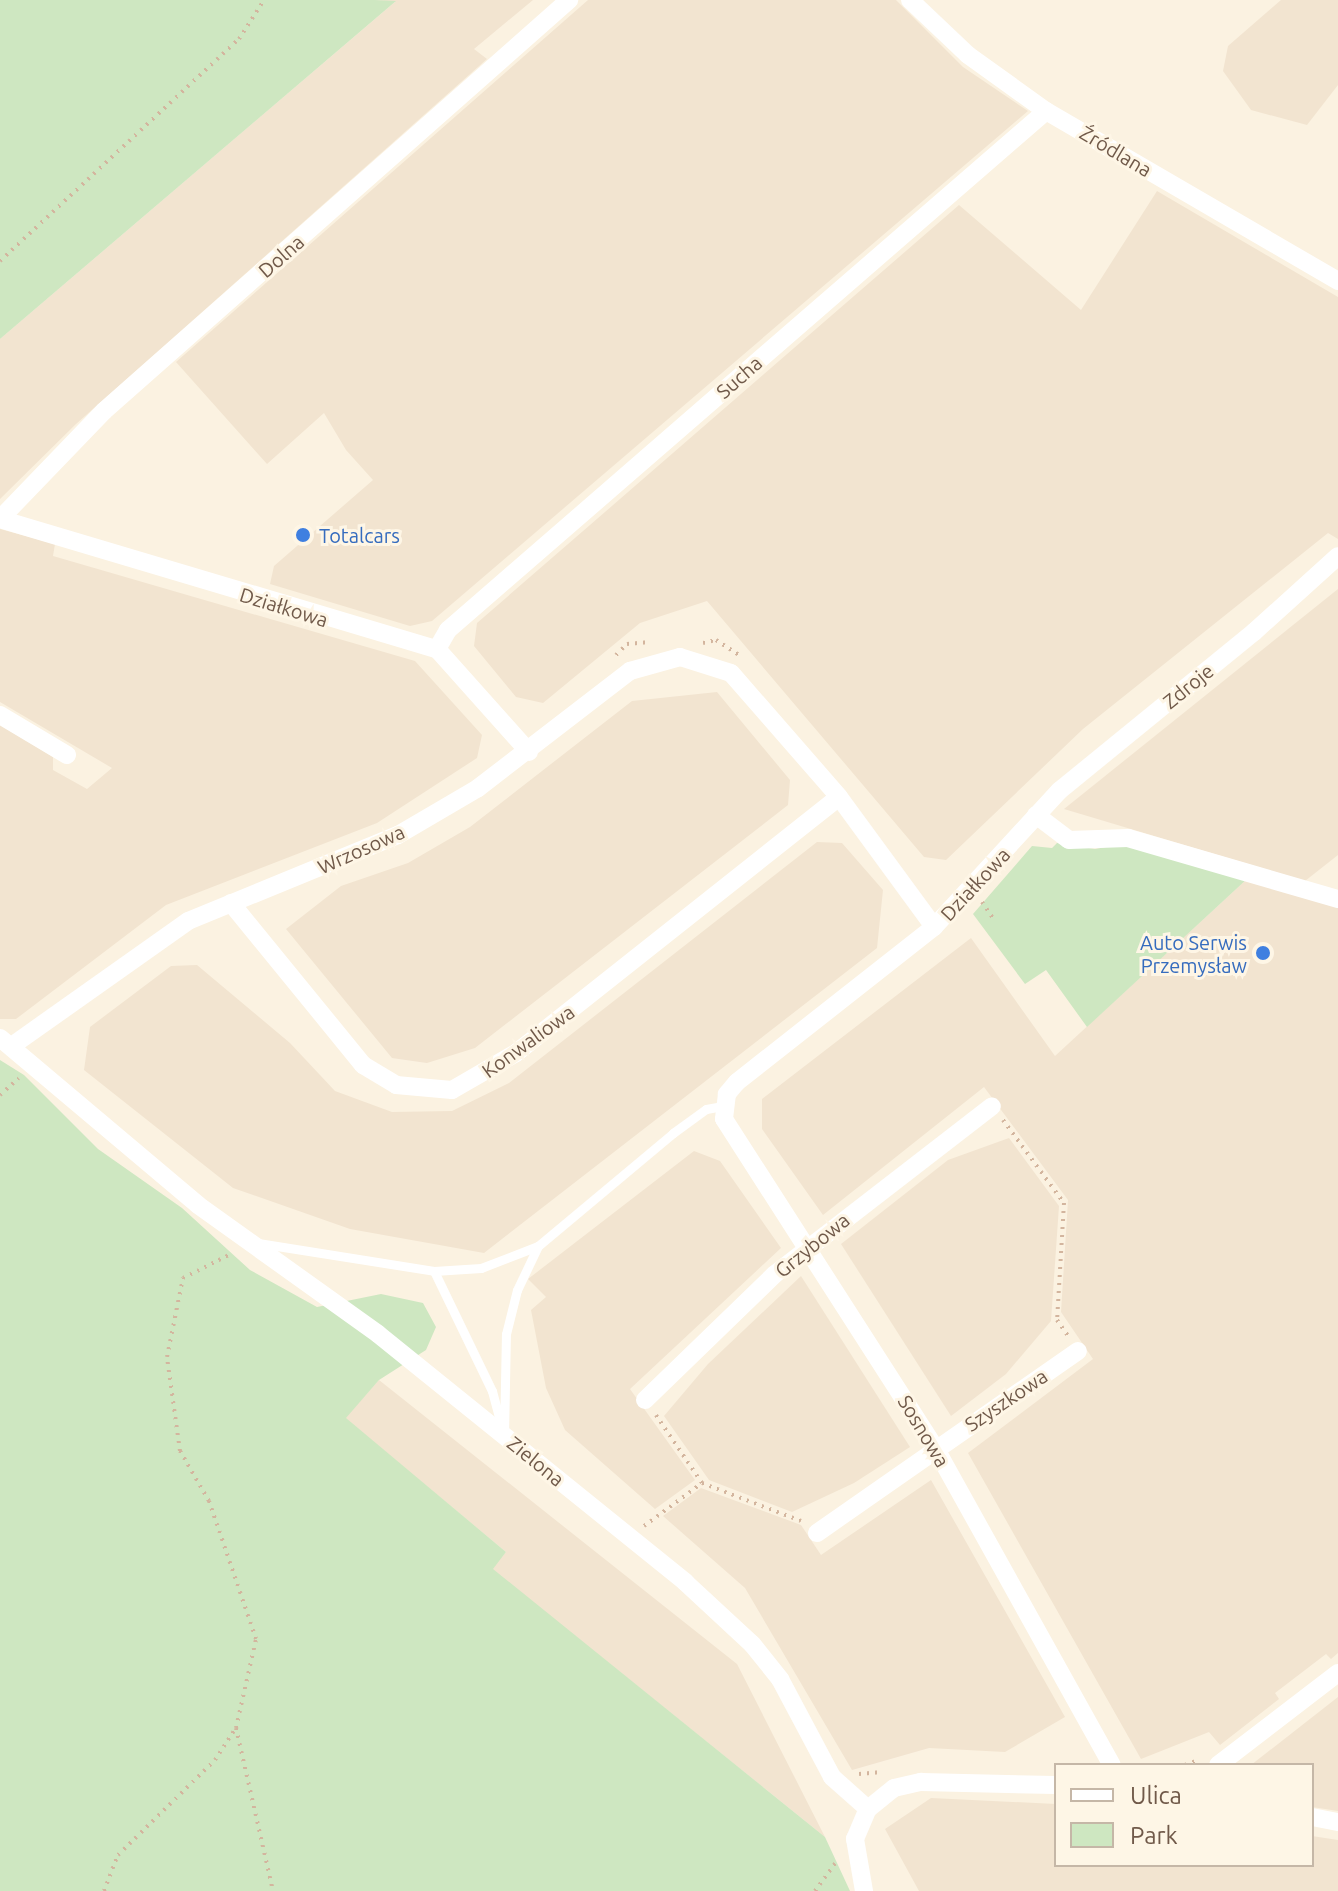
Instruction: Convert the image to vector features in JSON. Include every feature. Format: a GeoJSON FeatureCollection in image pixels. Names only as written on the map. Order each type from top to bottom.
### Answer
{"type":"FeatureCollection","features":[{"type":"Feature","properties":{"kind":"street","name":"Dolna"},"geometry":{"type":"LineString","coordinates":[[0,519],[104,411],[569,0]]}},
{"type":"Feature","properties":{"kind":"street","name":"Źródlana"},"geometry":{"type":"LineString","coordinates":[[910,0],[968,55],[1046,111],[1338,281]]}},
{"type":"Feature","properties":{"kind":"street","name":"Sucha"},"geometry":{"type":"LineString","coordinates":[[437,649],[448,630],[1046,111]]}},
{"type":"Feature","properties":{"kind":"street","name":"Działkowa"},"geometry":{"type":"LineString","coordinates":[[0,519],[437,649]]}},
{"type":"Feature","properties":{"kind":"street","name":"Zdroje"},"geometry":{"type":"LineString","coordinates":[[1036,815],[1338,556]]}},
{"type":"Feature","properties":{"kind":"street"},"geometry":{"type":"LineString","coordinates":[[437,649],[529,752]]}},
{"type":"Feature","properties":{"kind":"street","name":"Wrzosowa"},"geometry":{"type":"LineString","coordinates":[[6,1041],[154,942],[231,903],[398,835],[529,752],[630,671],[680,657],[706,661]]}},
{"type":"Feature","properties":{"kind":"street","name":"Działkowa"},"geometry":{"type":"LineString","coordinates":[[706,661],[731,673],[839,797],[934,927],[1036,815]]}},
{"type":"Feature","properties":{"kind":"street"},"geometry":{"type":"LineString","coordinates":[[0,715],[67,755]]}},
{"type":"Feature","properties":{"kind":"street","name":"Konwaliowa"},"geometry":{"type":"LineString","coordinates":[[231,903],[363,1065],[396,1085],[452,1090],[516,1053],[839,797]]}},
{"type":"Feature","properties":{"kind":"street"},"geometry":{"type":"LineString","coordinates":[[1036,815],[1069,840],[1128,838],[1338,899]]}},
{"type":"Feature","properties":{"kind":"street"},"geometry":{"type":"LineString","coordinates":[[723,1106],[737,1082],[934,927]]}},
{"type":"Feature","properties":{"kind":"street","name":"Zielona"},"geometry":{"type":"LineString","coordinates":[[6,1041],[198,1205],[254,1243],[504,1436],[630,1537],[752,1644],[780,1679],[832,1777],[868,1809]]}},
{"type":"Feature","properties":{"kind":"street","name":"Sosnowa"},"geometry":{"type":"LineString","coordinates":[[723,1106],[733,1138],[937,1451],[1111,1763]]}},
{"type":"Feature","properties":{"kind":"street","name":"Grzybowa"},"geometry":{"type":"LineString","coordinates":[[645,1400],[807,1249],[992,1106]]}},
{"type":"Feature","properties":{"kind":"street","name":"Szyszkowa"},"geometry":{"type":"LineString","coordinates":[[820,1531],[937,1451],[950,1437],[1078,1351]]}},
{"type":"Feature","properties":{"kind":"street"},"geometry":{"type":"LineString","coordinates":[[1221,1763],[1338,1673]]}},
{"type":"Feature","properties":{"kind":"street"},"geometry":{"type":"LineString","coordinates":[[864,1891],[855,1839],[868,1809],[907,1784],[1054,1785]]}},
{"type":"Feature","properties":{"kind":"street"},"geometry":{"type":"LineString","coordinates":[[1314,1817],[1338,1822]]}},
{"type":"Feature","properties":{"kind":"lane"},"geometry":{"type":"LineString","coordinates":[[254,1243],[434,1271],[481,1268],[538,1246],[673,1133],[706,1109],[723,1106]]}},
{"type":"Feature","properties":{"kind":"lane"},"geometry":{"type":"LineString","coordinates":[[504,1436],[506,1334],[517,1290],[538,1246]]}},
{"type":"Feature","properties":{"kind":"lane"},"geometry":{"type":"LineString","coordinates":[[434,1271],[492,1391],[504,1436]]}},
{"type":"Feature","properties":{"kind":"path"},"geometry":{"type":"LineString","coordinates":[[0,261],[239,39],[264,0]]}},
{"type":"Feature","properties":{"kind":"path"},"geometry":{"type":"LineString","coordinates":[[694,642],[716,640],[738,650],[741,663]]}},
{"type":"Feature","properties":{"kind":"path"},"geometry":{"type":"LineString","coordinates":[[606,664],[627,644],[662,641]]}},
{"type":"Feature","properties":{"kind":"path"},"geometry":{"type":"LineString","coordinates":[[981,902],[994,920]]}},
{"type":"Feature","properties":{"kind":"path"},"geometry":{"type":"LineString","coordinates":[[992,1106],[1064,1203],[1057,1320],[1078,1351]]}},
{"type":"Feature","properties":{"kind":"path"},"geometry":{"type":"LineString","coordinates":[[104,1891],[118,1855],[215,1760],[236,1728],[256,1639],[209,1501],[180,1451],[167,1357],[183,1278],[254,1243]]}},
{"type":"Feature","properties":{"kind":"path"},"geometry":{"type":"LineString","coordinates":[[645,1400],[702,1483],[820,1531]]}},
{"type":"Feature","properties":{"kind":"path"},"geometry":{"type":"LineString","coordinates":[[630,1537],[702,1483]]}},
{"type":"Feature","properties":{"kind":"path"},"geometry":{"type":"LineString","coordinates":[[236,1728],[273,1891]]}},
{"type":"Feature","properties":{"kind":"path"},"geometry":{"type":"LineString","coordinates":[[815,1891],[855,1839]]}},
{"type":"Feature","properties":{"kind":"shaded area"},"geometry":{"type":"Polygon","coordinates":[[[375,0],[533,0],[474,49],[487,59],[76,424],[0,499],[0,339],[395,2],[375,0]]]}},
{"type":"Feature","properties":{"kind":"shaded area"},"geometry":{"type":"Polygon","coordinates":[[[588,0],[896,0],[963,67],[1028,111],[432,621],[410,626],[270,584],[274,566],[373,480],[346,450],[324,413],[267,464],[176,362],[588,0]]]}},
{"type":"Feature","properties":{"kind":"shaded area"},"geometry":{"type":"Polygon","coordinates":[[[1281,0],[1338,0],[1338,85],[1307,125],[1251,110],[1223,71],[1228,46],[1281,0]]]}},
{"type":"Feature","properties":{"kind":"shaded area"},"geometry":{"type":"Polygon","coordinates":[[[1157,191],[1338,297],[1338,539],[1328,533],[1083,729],[946,860],[924,857],[707,601],[640,623],[543,703],[516,697],[474,646],[477,623],[959,205],[1081,310],[1157,191]]]}},
{"type":"Feature","properties":{"kind":"shaded area"},"geometry":{"type":"Polygon","coordinates":[[[0,529],[55,544],[53,556],[415,661],[482,735],[477,758],[377,823],[166,905],[16,1019],[0,1019],[0,725],[53,757],[53,770],[87,789],[112,768],[0,702],[0,529]]]}},
{"type":"Feature","properties":{"kind":"shaded area"},"geometry":{"type":"Polygon","coordinates":[[[1338,589],[1338,855],[1305,881],[1064,809],[1338,589]]]}},
{"type":"Feature","properties":{"kind":"shaded area"},"geometry":{"type":"Polygon","coordinates":[[[717,692],[790,780],[788,805],[475,1048],[427,1063],[392,1058],[286,929],[341,886],[408,863],[470,827],[632,701],[717,692]]]}},
{"type":"Feature","properties":{"kind":"shaded area"},"geometry":{"type":"Polygon","coordinates":[[[817,842],[842,843],[883,890],[877,948],[484,1253],[350,1229],[233,1188],[84,1070],[90,1027],[171,966],[197,965],[290,1043],[335,1091],[392,1112],[452,1111],[509,1083],[817,842]]]}},
{"type":"Feature","properties":{"kind":"shaded area"},"geometry":{"type":"Polygon","coordinates":[[[1247,879],[1338,907],[1338,1653],[1331,1659],[1326,1654],[1275,1693],[1279,1699],[1220,1745],[1209,1732],[1141,1759],[968,1453],[1093,1359],[1061,1312],[1068,1200],[984,1087],[823,1215],[762,1129],[762,1099],[971,938],[1055,1056],[1247,879]]]}},
{"type":"Feature","properties":{"kind":"shaded area"},"geometry":{"type":"Polygon","coordinates":[[[1009,1138],[1059,1206],[1051,1321],[1006,1374],[951,1416],[841,1244],[948,1160],[1009,1138]]]}},
{"type":"Feature","properties":{"kind":"shaded area"},"geometry":{"type":"Polygon","coordinates":[[[694,1151],[720,1161],[781,1248],[630,1389],[695,1480],[655,1509],[565,1430],[546,1388],[531,1310],[546,1297],[528,1279],[694,1151]]]}},
{"type":"Feature","properties":{"kind":"shaded area"},"geometry":{"type":"Polygon","coordinates":[[[801,1276],[910,1447],[854,1483],[792,1512],[709,1480],[664,1416],[708,1364],[801,1276]]]}},
{"type":"Feature","properties":{"kind":"shaded area"},"geometry":{"type":"Polygon","coordinates":[[[379,1380],[737,1664],[825,1837],[492,1569],[506,1552],[345,1418],[379,1380]]]}},
{"type":"Feature","properties":{"kind":"shaded area"},"geometry":{"type":"Polygon","coordinates":[[[931,1480],[1065,1717],[1005,1752],[929,1748],[852,1770],[745,1588],[663,1516],[701,1488],[801,1525],[821,1555],[931,1480]]]}},
{"type":"Feature","properties":{"kind":"shaded area"},"geometry":{"type":"Polygon","coordinates":[[[1338,1697],[1338,1811],[1314,1807],[1314,1763],[1254,1763],[1338,1697]]]}},
{"type":"Feature","properties":{"kind":"shaded area"},"geometry":{"type":"Polygon","coordinates":[[[931,1798],[1054,1804],[1054,1867],[1314,1867],[1314,1836],[1338,1840],[1338,1891],[919,1891],[885,1829],[931,1798]]]}},
{"type":"Feature","properties":{"kind":"green space"},"geometry":{"type":"Polygon","coordinates":[[[0,0],[375,0],[396,1],[0,339],[0,0]]]}},
{"type":"Feature","properties":{"kind":"green space"},"geometry":{"type":"Polygon","coordinates":[[[1057,843],[1095,849],[1123,844],[1247,879],[1087,1027],[1046,970],[1025,984],[973,914],[1032,846],[1052,848],[1057,843]]]}},
{"type":"Feature","properties":{"kind":"green space"},"geometry":{"type":"Polygon","coordinates":[[[0,1060],[24,1075],[98,1149],[182,1208],[250,1270],[317,1307],[381,1294],[423,1303],[436,1327],[426,1350],[379,1380],[346,1418],[506,1552],[493,1569],[825,1837],[850,1891],[0,1891],[0,1060]]]}},
{"type":"Feature","properties":{"kind":"place","name":"Totalcars"},"geometry":{"type":"Point","coordinates":[303,535]}},
{"type":"Feature","properties":{"kind":"place","name":"Auto Serwis Przemysław"},"geometry":{"type":"Point","coordinates":[1263,953]}}]}
